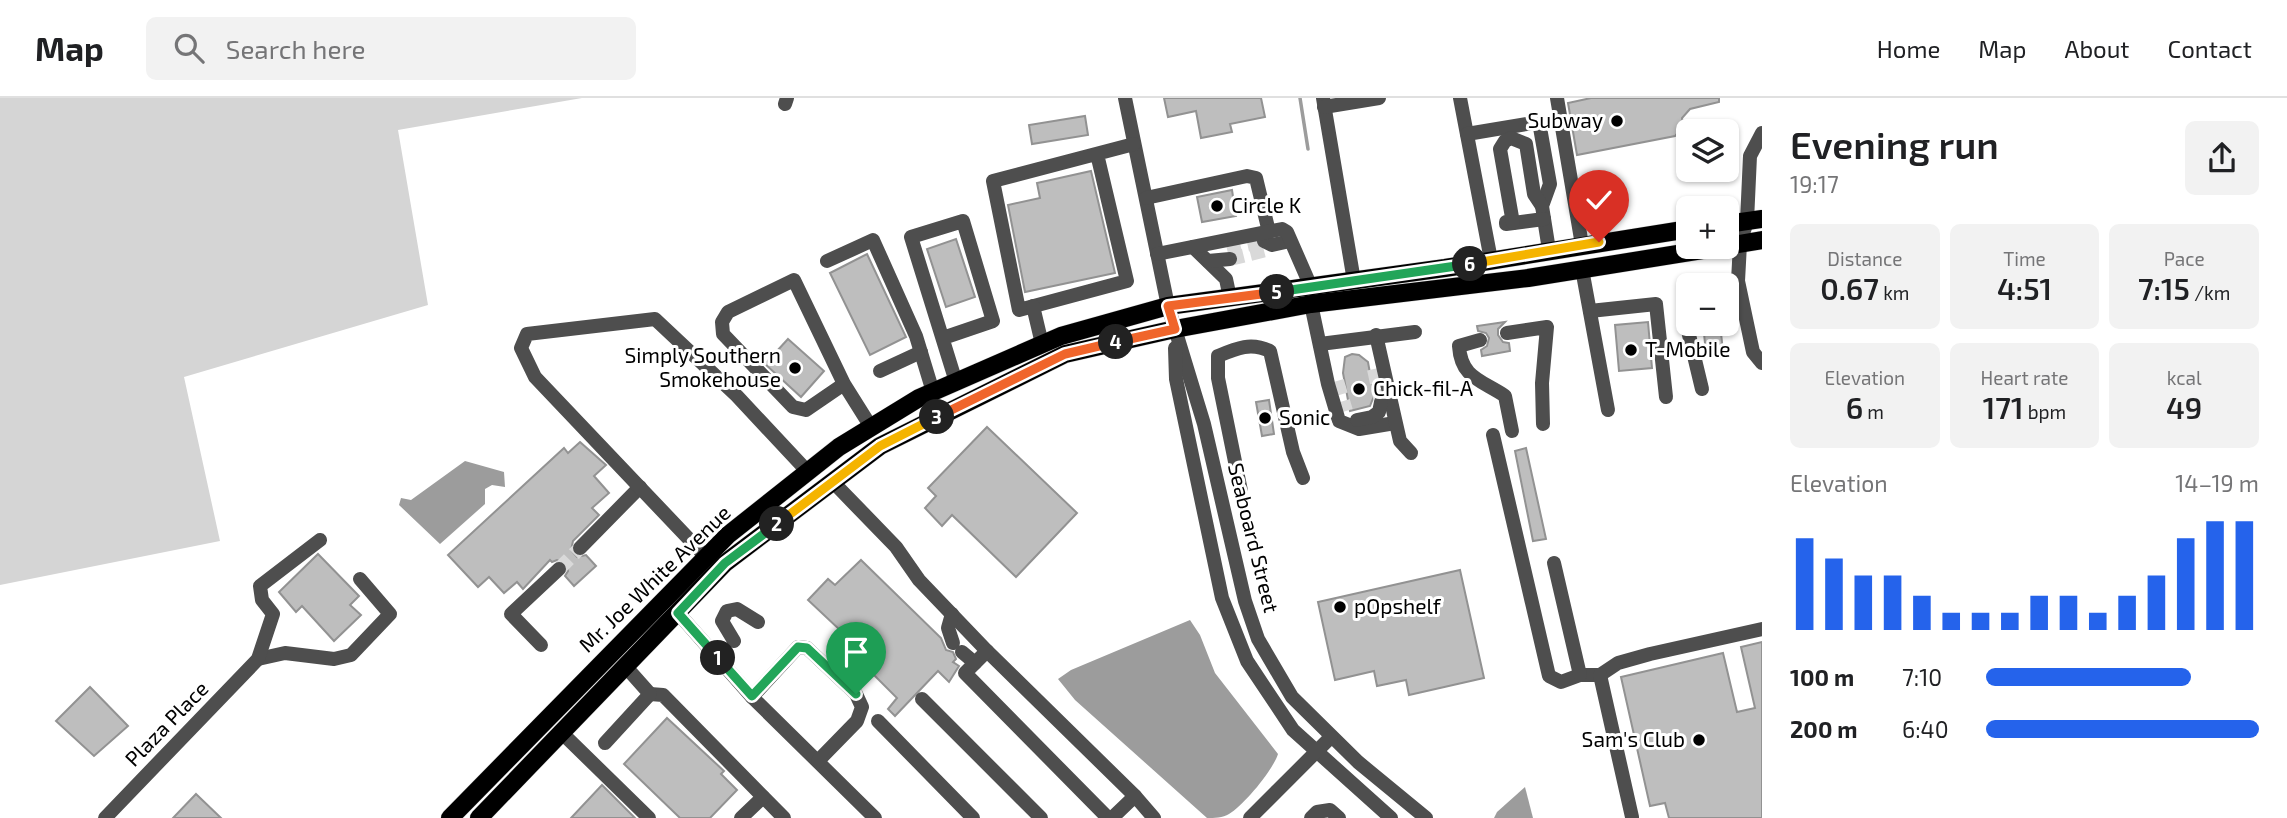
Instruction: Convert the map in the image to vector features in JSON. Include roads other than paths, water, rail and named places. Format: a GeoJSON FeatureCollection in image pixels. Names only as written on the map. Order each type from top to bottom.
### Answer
{"type":"FeatureCollection","features":[{"type":"Feature","properties":{"kind":"main road","name":"Mr. Joe White Avenue"},"geometry":{"type":"LineString","coordinates":[[479,818],[725,563],[880,446],[1065,354],[1311,295],[1354,281],[1676,231]]}},
{"type":"Feature","properties":{"kind":"main road"},"geometry":{"type":"LineString","coordinates":[[1739,244],[1762,240]]}},
{"type":"Feature","properties":{"kind":"main road","name":"Mr. Joe White Avenue"},"geometry":{"type":"LineString","coordinates":[[450,818],[728,535],[839,447],[933,392],[1042,344],[1128,315],[1168,306],[1230,298],[1311,295],[1582,269],[1676,254]]}},
{"type":"Feature","properties":{"kind":"street","name":"Seaboard Street"},"geometry":{"type":"LineString","coordinates":[[1125,98],[1168,306],[1204,424],[1245,601],[1258,639],[1292,697],[1331,737],[1426,818]]}},
{"type":"Feature","properties":{"kind":"street"},"geometry":{"type":"LineString","coordinates":[[1354,281],[1323,103],[1379,98]]}},
{"type":"Feature","properties":{"kind":"street"},"geometry":{"type":"LineString","coordinates":[[1460,98],[1490,260]]}},
{"type":"Feature","properties":{"kind":"street"},"geometry":{"type":"LineString","coordinates":[[1557,98],[1582,245]]}},
{"type":"Feature","properties":{"kind":"street"},"geometry":{"type":"LineString","coordinates":[[1467,134],[1539,122],[1550,184],[1543,212]]}},
{"type":"Feature","properties":{"kind":"street"},"geometry":{"type":"LineString","coordinates":[[1490,130],[1506,225],[1543,212]]}},
{"type":"Feature","properties":{"kind":"street"},"geometry":{"type":"LineString","coordinates":[[1739,238],[1755,220],[1751,156],[1762,134]]}},
{"type":"Feature","properties":{"kind":"street"},"geometry":{"type":"LineString","coordinates":[[1513,223],[1500,149],[1505,141],[1511,138],[1526,144],[1534,194],[1543,212],[1549,250]]}},
{"type":"Feature","properties":{"kind":"street"},"geometry":{"type":"LineString","coordinates":[[1097,154],[1127,281],[1019,310],[993,181],[1135,144]]}},
{"type":"Feature","properties":{"kind":"street"},"geometry":{"type":"LineString","coordinates":[[1146,198],[1247,176],[1256,178],[1268,242]]}},
{"type":"Feature","properties":{"kind":"street"},"geometry":{"type":"LineString","coordinates":[[943,338],[993,321],[963,221],[911,237],[956,382]]}},
{"type":"Feature","properties":{"kind":"street"},"geometry":{"type":"LineString","coordinates":[[1157,254],[1193,247],[1268,242],[1282,229],[1287,232],[1311,295],[1328,384],[1339,421],[1359,429],[1395,423]]}},
{"type":"Feature","properties":{"kind":"street"},"geometry":{"type":"LineString","coordinates":[[827,261],[873,240],[921,352],[933,392]]}},
{"type":"Feature","properties":{"kind":"street"},"geometry":{"type":"LineString","coordinates":[[1193,247],[1221,257],[1230,298]]}},
{"type":"Feature","properties":{"kind":"street"},"geometry":{"type":"LineString","coordinates":[[1735,259],[1753,352],[1762,363]]}},
{"type":"Feature","properties":{"kind":"street"},"geometry":{"type":"LineString","coordinates":[[1582,269],[1608,410]]}},
{"type":"Feature","properties":{"kind":"street"},"geometry":{"type":"LineString","coordinates":[[844,384],[806,410],[793,407],[723,334],[722,322],[728,312],[794,280],[844,384],[871,428]]}},
{"type":"Feature","properties":{"kind":"street"},"geometry":{"type":"LineString","coordinates":[[1591,311],[1656,304],[1666,397]]}},
{"type":"Feature","properties":{"kind":"street"},"geometry":{"type":"LineString","coordinates":[[1033,306],[1042,344]]}},
{"type":"Feature","properties":{"kind":"street"},"geometry":{"type":"LineString","coordinates":[[706,557],[535,377],[521,348],[527,334],[655,319],[737,396],[808,472]]}},
{"type":"Feature","properties":{"kind":"street"},"geometry":{"type":"LineString","coordinates":[[1507,333],[1547,327],[1542,383],[1544,424]]}},
{"type":"Feature","properties":{"kind":"street","name":"Seaboard Street"},"geometry":{"type":"LineString","coordinates":[[1175,329],[1176,379],[1222,598],[1247,661],[1293,730],[1391,818]]}},
{"type":"Feature","properties":{"kind":"street"},"geometry":{"type":"LineString","coordinates":[[1320,344],[1360,338],[1377,341],[1415,332]]}},
{"type":"Feature","properties":{"kind":"street"},"geometry":{"type":"LineString","coordinates":[[1689,336],[1702,389]]}},
{"type":"Feature","properties":{"kind":"street"},"geometry":{"type":"LineString","coordinates":[[1337,381],[1333,348],[1360,338]]}},
{"type":"Feature","properties":{"kind":"street"},"geometry":{"type":"LineString","coordinates":[[1479,340],[1459,346],[1460,362],[1467,374],[1504,396],[1513,431]]}},
{"type":"Feature","properties":{"kind":"street"},"geometry":{"type":"LineString","coordinates":[[1374,369],[1372,354],[1377,341]]}},
{"type":"Feature","properties":{"kind":"street"},"geometry":{"type":"LineString","coordinates":[[1377,341],[1400,441],[1411,453]]}},
{"type":"Feature","properties":{"kind":"street"},"geometry":{"type":"LineString","coordinates":[[1241,491],[1218,378],[1218,356],[1256,344],[1270,351],[1293,452],[1303,478]]}},
{"type":"Feature","properties":{"kind":"street"},"geometry":{"type":"LineString","coordinates":[[880,372],[921,352]]}},
{"type":"Feature","properties":{"kind":"street"},"geometry":{"type":"LineString","coordinates":[[1346,411],[1353,419],[1361,420],[1379,412],[1381,402]]}},
{"type":"Feature","properties":{"kind":"street"},"geometry":{"type":"LineString","coordinates":[[1204,424],[1227,419]]}},
{"type":"Feature","properties":{"kind":"street"},"geometry":{"type":"LineString","coordinates":[[1493,435],[1549,676],[1561,682],[1580,675],[1600,675],[1618,663],[1762,629]]}},
{"type":"Feature","properties":{"kind":"street"},"geometry":{"type":"LineString","coordinates":[[833,482],[896,547],[919,580],[1154,818]]}},
{"type":"Feature","properties":{"kind":"street"},"geometry":{"type":"LineString","coordinates":[[580,548],[640,487]]}},
{"type":"Feature","properties":{"kind":"street"},"geometry":{"type":"LineString","coordinates":[[258,659],[273,614],[262,600],[260,586],[320,540]]}},
{"type":"Feature","properties":{"kind":"street"},"geometry":{"type":"LineString","coordinates":[[1554,563],[1580,675]]}},
{"type":"Feature","properties":{"kind":"street"},"geometry":{"type":"LineString","coordinates":[[541,645],[511,614],[559,569]]}},
{"type":"Feature","properties":{"kind":"street"},"geometry":{"type":"LineString","coordinates":[[258,659],[285,653],[334,659],[351,655],[390,614],[360,579]]}},
{"type":"Feature","properties":{"kind":"street"},"geometry":{"type":"LineString","coordinates":[[734,641],[722,621],[727,611],[737,609],[758,622]]}},
{"type":"Feature","properties":{"kind":"street"},"geometry":{"type":"LineString","coordinates":[[678,613],[752,696],[875,818]]}},
{"type":"Feature","properties":{"kind":"street"},"geometry":{"type":"LineString","coordinates":[[952,614],[948,628],[958,647],[975,663]]}},
{"type":"Feature","properties":{"kind":"street"},"geometry":{"type":"LineString","coordinates":[[752,696],[798,647],[807,648],[856,694],[862,707],[857,721],[818,761]]}},
{"type":"Feature","properties":{"kind":"street"},"geometry":{"type":"LineString","coordinates":[[987,651],[965,673],[1110,818],[1135,796]]}},
{"type":"Feature","properties":{"kind":"street","name":"Plaza Place"},"geometry":{"type":"LineString","coordinates":[[105,818],[258,659]]}},
{"type":"Feature","properties":{"kind":"street"},"geometry":{"type":"LineString","coordinates":[[626,667],[650,694],[663,695],[784,818]]}},
{"type":"Feature","properties":{"kind":"street"},"geometry":{"type":"LineString","coordinates":[[1600,675],[1632,817]]}},
{"type":"Feature","properties":{"kind":"street"},"geometry":{"type":"LineString","coordinates":[[605,743],[650,694]]}},
{"type":"Feature","properties":{"kind":"street"},"geometry":{"type":"LineString","coordinates":[[922,699],[1041,818]]}},
{"type":"Feature","properties":{"kind":"street"},"geometry":{"type":"LineString","coordinates":[[878,721],[973,818]]}},
{"type":"Feature","properties":{"kind":"street"},"geometry":{"type":"LineString","coordinates":[[562,733],[649,818]]}},
{"type":"Feature","properties":{"kind":"street"},"geometry":{"type":"LineString","coordinates":[[1250,818],[1331,737]]}},
{"type":"Feature","properties":{"kind":"street"},"geometry":{"type":"LineString","coordinates":[[741,818],[763,797]]}},
{"type":"Feature","properties":{"kind":"street"},"geometry":{"type":"LineString","coordinates":[[1311,818],[1317,812],[1330,810],[1339,818]]}},
{"type":"Feature","properties":{"kind":"waterway"},"geometry":{"type":"LineString","coordinates":[[1300,98],[1308,149]]}},
{"type":"Feature","properties":{"kind":"tunnel"},"geometry":{"type":"LineString","coordinates":[[1227,249],[1264,241]]}},
{"type":"Feature","properties":{"kind":"tunnel"},"geometry":{"type":"LineString","coordinates":[[1230,259],[1266,250]]}},
{"type":"Feature","properties":{"kind":"tunnel"},"geometry":{"type":"LineString","coordinates":[[1374,369],[1381,402]]}},
{"type":"Feature","properties":{"kind":"tunnel"},"geometry":{"type":"LineString","coordinates":[[1337,381],[1346,411]]}},
{"type":"Feature","properties":{"kind":"tunnel"},"geometry":{"type":"LineString","coordinates":[[559,569],[580,548]]}},
{"type":"Feature","properties":{"kind":"place","name":"Subway"},"geometry":{"type":"Point","coordinates":[1617,121]}},
{"type":"Feature","properties":{"kind":"place","name":"Circle K"},"geometry":{"type":"Point","coordinates":[1217,206]}},
{"type":"Feature","properties":{"kind":"place","name":"T-Mobile"},"geometry":{"type":"Point","coordinates":[1631,350]}},
{"type":"Feature","properties":{"kind":"place","name":"Simply Southern Smokehouse"},"geometry":{"type":"Point","coordinates":[795,368]}},
{"type":"Feature","properties":{"kind":"place","name":"Chick-fil-A"},"geometry":{"type":"Point","coordinates":[1359,389]}},
{"type":"Feature","properties":{"kind":"place","name":"Sonic"},"geometry":{"type":"Point","coordinates":[1265,418]}},
{"type":"Feature","properties":{"kind":"place","name":"pOpshelf"},"geometry":{"type":"Point","coordinates":[1340,607]}},
{"type":"Feature","properties":{"kind":"place","name":"Sam's Club"},"geometry":{"type":"Point","coordinates":[1699,740]}}]}
